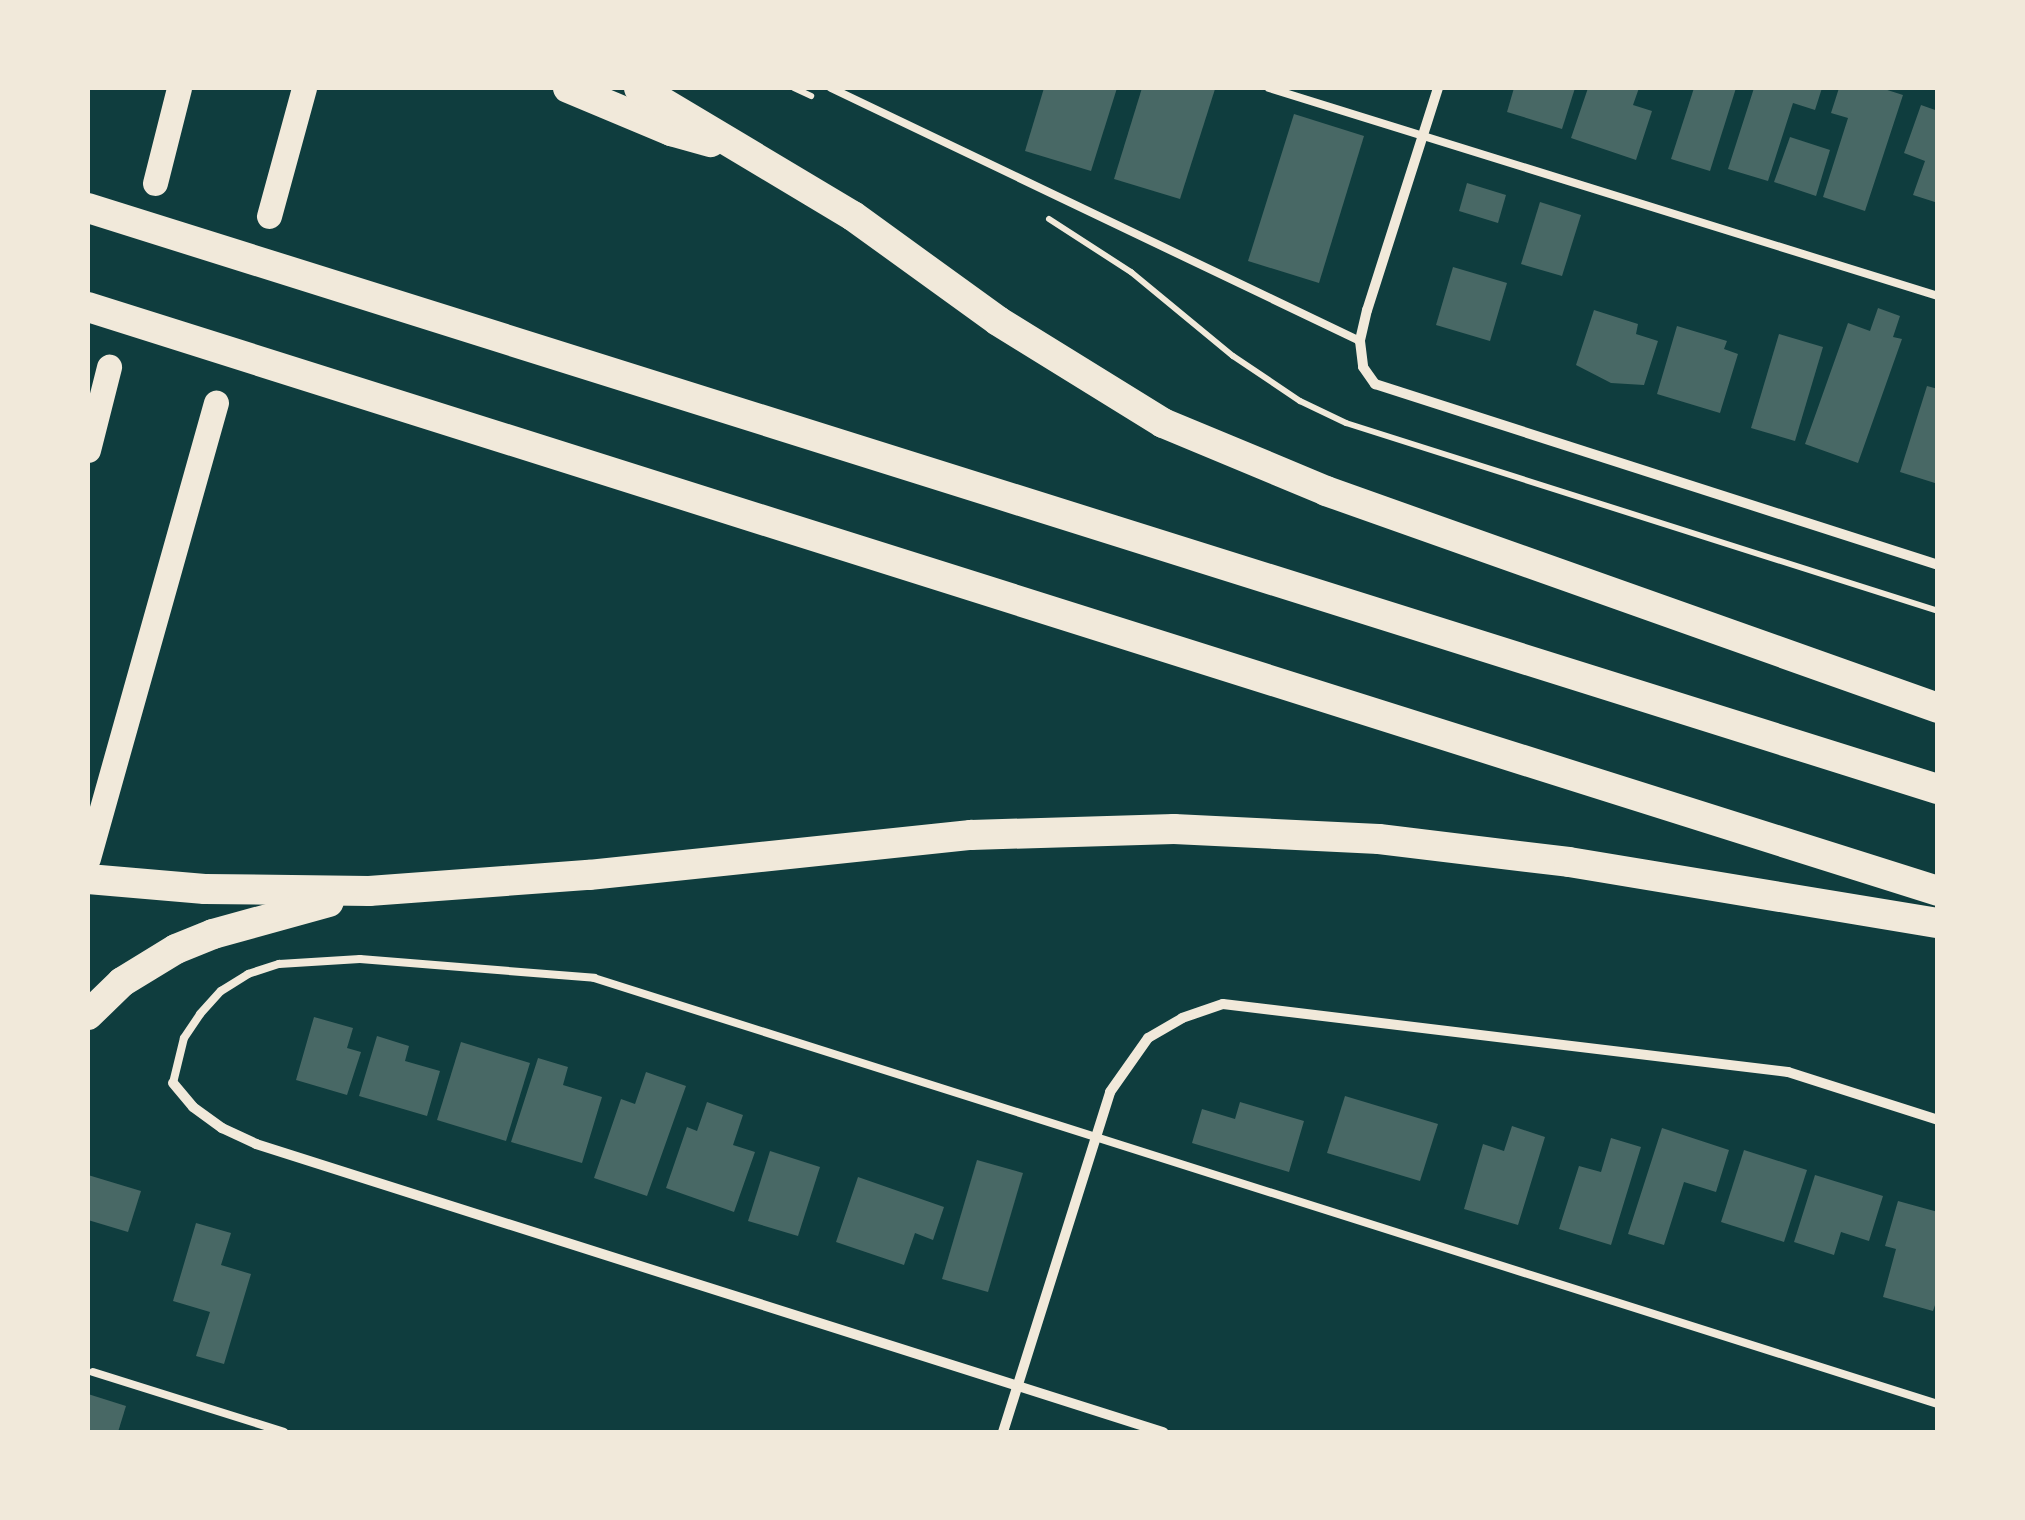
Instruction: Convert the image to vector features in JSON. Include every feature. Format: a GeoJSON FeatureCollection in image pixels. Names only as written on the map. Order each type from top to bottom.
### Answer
{"type":"FeatureCollection","features":[{"type":"Feature","properties":{"kind":"highway"},"geometry":{"type":"LineString","coordinates":[[568,88],[671,131],[756,155]]}},
{"type":"Feature","properties":{"kind":"highway"},"geometry":{"type":"LineString","coordinates":[[640,88],[853,216],[998,322],[1162,422],[1326,491],[1938,708]]}},
{"type":"Feature","properties":{"kind":"highway"},"geometry":{"type":"LineString","coordinates":[[88,208],[1938,789]]}},
{"type":"Feature","properties":{"kind":"highway"},"geometry":{"type":"LineString","coordinates":[[88,307],[1938,891]]}},
{"type":"Feature","properties":{"kind":"highway"},"geometry":{"type":"LineString","coordinates":[[88,879],[233,890],[369,891],[590,876],[971,835],[1174,829],[1379,839],[1550,860],[1938,923]]}},
{"type":"Feature","properties":{"kind":"highway"},"geometry":{"type":"LineString","coordinates":[[88,1015],[122,982],[176,949],[214,934],[369,891]]}},
{"type":"Feature","properties":{"kind":"main road"},"geometry":{"type":"LineString","coordinates":[[155,183],[179,88]]}},
{"type":"Feature","properties":{"kind":"main road"},"geometry":{"type":"LineString","coordinates":[[269,216],[304,88]]}},
{"type":"Feature","properties":{"kind":"main road"},"geometry":{"type":"LineString","coordinates":[[88,450],[108,367]]}},
{"type":"Feature","properties":{"kind":"main road"},"geometry":{"type":"LineString","coordinates":[[88,858],[216,403]]}},
{"type":"Feature","properties":{"kind":"street"},"geometry":{"type":"LineString","coordinates":[[1438,88],[1360,342],[1363,366],[1375,384],[1938,566]]}},
{"type":"Feature","properties":{"kind":"street"},"geometry":{"type":"LineString","coordinates":[[1003,1432],[1110,1092],[1148,1038],[1182,1018],[1223,1004],[1788,1072],[1938,1120]]}},
{"type":"Feature","properties":{"kind":"street"},"geometry":{"type":"LineString","coordinates":[[173,1083],[208,1118],[256,1144],[1163,1432]]}},
{"type":"Feature","properties":{"kind":"lane"},"geometry":{"type":"LineString","coordinates":[[831,88],[1360,342]]}},
{"type":"Feature","properties":{"kind":"lane"},"geometry":{"type":"LineString","coordinates":[[1269,88],[1938,296]]}},
{"type":"Feature","properties":{"kind":"lane"},"geometry":{"type":"LineString","coordinates":[[173,1083],[184,1038],[200,1014],[221,991],[248,974],[314,959],[378,960],[594,978],[1938,1404]]}},
{"type":"Feature","properties":{"kind":"lane"},"geometry":{"type":"LineString","coordinates":[[93,1372],[284,1432]]}},
{"type":"Feature","properties":{"kind":"building"},"geometry":{"type":"Polygon","coordinates":[[[1044,88],[1117,88],[1091,171],[1025,151],[1044,88]]]}},
{"type":"Feature","properties":{"kind":"building"},"geometry":{"type":"Polygon","coordinates":[[[1142,88],[1215,89],[1180,199],[1114,179],[1142,88]]]}},
{"type":"Feature","properties":{"kind":"building"},"geometry":{"type":"Polygon","coordinates":[[[1514,88],[1575,88],[1562,129],[1507,112],[1514,88]]]}},
{"type":"Feature","properties":{"kind":"building"},"geometry":{"type":"Polygon","coordinates":[[[1588,88],[1639,88],[1633,105],[1652,111],[1636,160],[1571,138],[1588,88]]]}},
{"type":"Feature","properties":{"kind":"building"},"geometry":{"type":"Polygon","coordinates":[[[1694,88],[1736,88],[1710,171],[1671,159],[1694,88]]]}},
{"type":"Feature","properties":{"kind":"building"},"geometry":{"type":"Polygon","coordinates":[[[1754,88],[1822,88],[1815,110],[1793,103],[1768,181],[1728,169],[1754,88]]]}},
{"type":"Feature","properties":{"kind":"building"},"geometry":{"type":"Polygon","coordinates":[[[1839,88],[1881,88],[1903,95],[1865,211],[1823,197],[1848,118],[1831,113],[1839,88]]]}},
{"type":"Feature","properties":{"kind":"building"},"geometry":{"type":"Polygon","coordinates":[[[1921,105],[1938,111],[1938,203],[1913,195],[1925,161],[1904,153],[1921,105]]]}},
{"type":"Feature","properties":{"kind":"building"},"geometry":{"type":"Polygon","coordinates":[[[1294,114],[1364,136],[1319,283],[1248,261],[1294,114]]]}},
{"type":"Feature","properties":{"kind":"building"},"geometry":{"type":"Polygon","coordinates":[[[1790,137],[1830,150],[1816,196],[1774,182],[1790,137]]]}},
{"type":"Feature","properties":{"kind":"building"},"geometry":{"type":"Polygon","coordinates":[[[1467,183],[1506,195],[1498,223],[1459,211],[1467,183]]]}},
{"type":"Feature","properties":{"kind":"building"},"geometry":{"type":"Polygon","coordinates":[[[1540,202],[1581,215],[1562,276],[1521,264],[1540,202]]]}},
{"type":"Feature","properties":{"kind":"building"},"geometry":{"type":"Polygon","coordinates":[[[1453,267],[1507,283],[1490,341],[1436,325],[1453,267]]]}},
{"type":"Feature","properties":{"kind":"building"},"geometry":{"type":"Polygon","coordinates":[[[1878,308],[1900,316],[1893,337],[1902,339],[1858,463],[1805,444],[1848,323],[1870,331],[1878,308]]]}},
{"type":"Feature","properties":{"kind":"building"},"geometry":{"type":"Polygon","coordinates":[[[1594,310],[1638,324],[1636,334],[1658,341],[1644,385],[1611,383],[1576,365],[1594,310]]]}},
{"type":"Feature","properties":{"kind":"building"},"geometry":{"type":"Polygon","coordinates":[[[1677,326],[1727,341],[1724,349],[1738,354],[1720,413],[1657,394],[1677,326]]]}},
{"type":"Feature","properties":{"kind":"building"},"geometry":{"type":"Polygon","coordinates":[[[1779,334],[1823,347],[1795,441],[1751,428],[1779,334]]]}},
{"type":"Feature","properties":{"kind":"building"},"geometry":{"type":"Polygon","coordinates":[[[1927,386],[1938,389],[1938,484],[1900,472],[1927,386]]]}},
{"type":"Feature","properties":{"kind":"building"},"geometry":{"type":"Polygon","coordinates":[[[314,1017],[353,1028],[347,1048],[361,1052],[347,1095],[296,1080],[314,1017]]]}},
{"type":"Feature","properties":{"kind":"building"},"geometry":{"type":"Polygon","coordinates":[[[377,1036],[409,1046],[405,1061],[440,1071],[427,1116],[359,1096],[377,1036]]]}},
{"type":"Feature","properties":{"kind":"building"},"geometry":{"type":"Polygon","coordinates":[[[461,1042],[530,1063],[506,1141],[437,1120],[461,1042]]]}},
{"type":"Feature","properties":{"kind":"building"},"geometry":{"type":"Polygon","coordinates":[[[538,1058],[568,1067],[563,1085],[602,1097],[582,1163],[511,1142],[538,1058]]]}},
{"type":"Feature","properties":{"kind":"building"},"geometry":{"type":"Polygon","coordinates":[[[646,1072],[686,1086],[647,1196],[594,1178],[621,1099],[635,1104],[646,1072]]]}},
{"type":"Feature","properties":{"kind":"building"},"geometry":{"type":"Polygon","coordinates":[[[1345,1096],[1438,1124],[1420,1181],[1327,1153],[1345,1096]]]}},
{"type":"Feature","properties":{"kind":"building"},"geometry":{"type":"Polygon","coordinates":[[[707,1102],[743,1115],[733,1145],[755,1152],[734,1212],[666,1188],[687,1127],[697,1131],[707,1102]]]}},
{"type":"Feature","properties":{"kind":"building"},"geometry":{"type":"Polygon","coordinates":[[[1240,1102],[1304,1121],[1289,1172],[1192,1143],[1202,1109],[1235,1119],[1240,1102]]]}},
{"type":"Feature","properties":{"kind":"building"},"geometry":{"type":"Polygon","coordinates":[[[1512,1126],[1545,1137],[1518,1225],[1464,1209],[1483,1144],[1504,1151],[1512,1126]]]}},
{"type":"Feature","properties":{"kind":"building"},"geometry":{"type":"Polygon","coordinates":[[[1662,1128],[1729,1150],[1716,1192],[1684,1182],[1664,1245],[1628,1234],[1662,1128]]]}},
{"type":"Feature","properties":{"kind":"building"},"geometry":{"type":"Polygon","coordinates":[[[1611,1138],[1641,1147],[1611,1245],[1559,1229],[1579,1166],[1601,1172],[1611,1138]]]}},
{"type":"Feature","properties":{"kind":"building"},"geometry":{"type":"Polygon","coordinates":[[[1744,1150],[1807,1170],[1784,1242],[1721,1222],[1744,1150]]]}},
{"type":"Feature","properties":{"kind":"building"},"geometry":{"type":"Polygon","coordinates":[[[770,1151],[820,1167],[798,1236],[748,1221],[770,1151]]]}},
{"type":"Feature","properties":{"kind":"building"},"geometry":{"type":"Polygon","coordinates":[[[977,1160],[1023,1173],[988,1292],[942,1279],[977,1160]]]}},
{"type":"Feature","properties":{"kind":"building"},"geometry":{"type":"Polygon","coordinates":[[[88,1175],[141,1191],[128,1232],[88,1220],[88,1175]]]}},
{"type":"Feature","properties":{"kind":"building"},"geometry":{"type":"Polygon","coordinates":[[[1815,1175],[1883,1196],[1869,1241],[1841,1232],[1834,1255],[1794,1242],[1815,1175]]]}},
{"type":"Feature","properties":{"kind":"building"},"geometry":{"type":"Polygon","coordinates":[[[858,1177],[944,1207],[933,1240],[915,1233],[904,1265],[836,1242],[858,1177]]]}},
{"type":"Feature","properties":{"kind":"building"},"geometry":{"type":"Polygon","coordinates":[[[1898,1201],[1938,1212],[1938,1296],[1933,1311],[1883,1297],[1896,1249],[1885,1246],[1898,1201]]]}},
{"type":"Feature","properties":{"kind":"building"},"geometry":{"type":"Polygon","coordinates":[[[196,1223],[231,1233],[221,1265],[251,1274],[224,1364],[196,1356],[210,1312],[173,1301],[196,1223]]]}},
{"type":"Feature","properties":{"kind":"building"},"geometry":{"type":"Polygon","coordinates":[[[88,1394],[126,1406],[118,1432],[88,1432],[88,1394]]]}}]}
